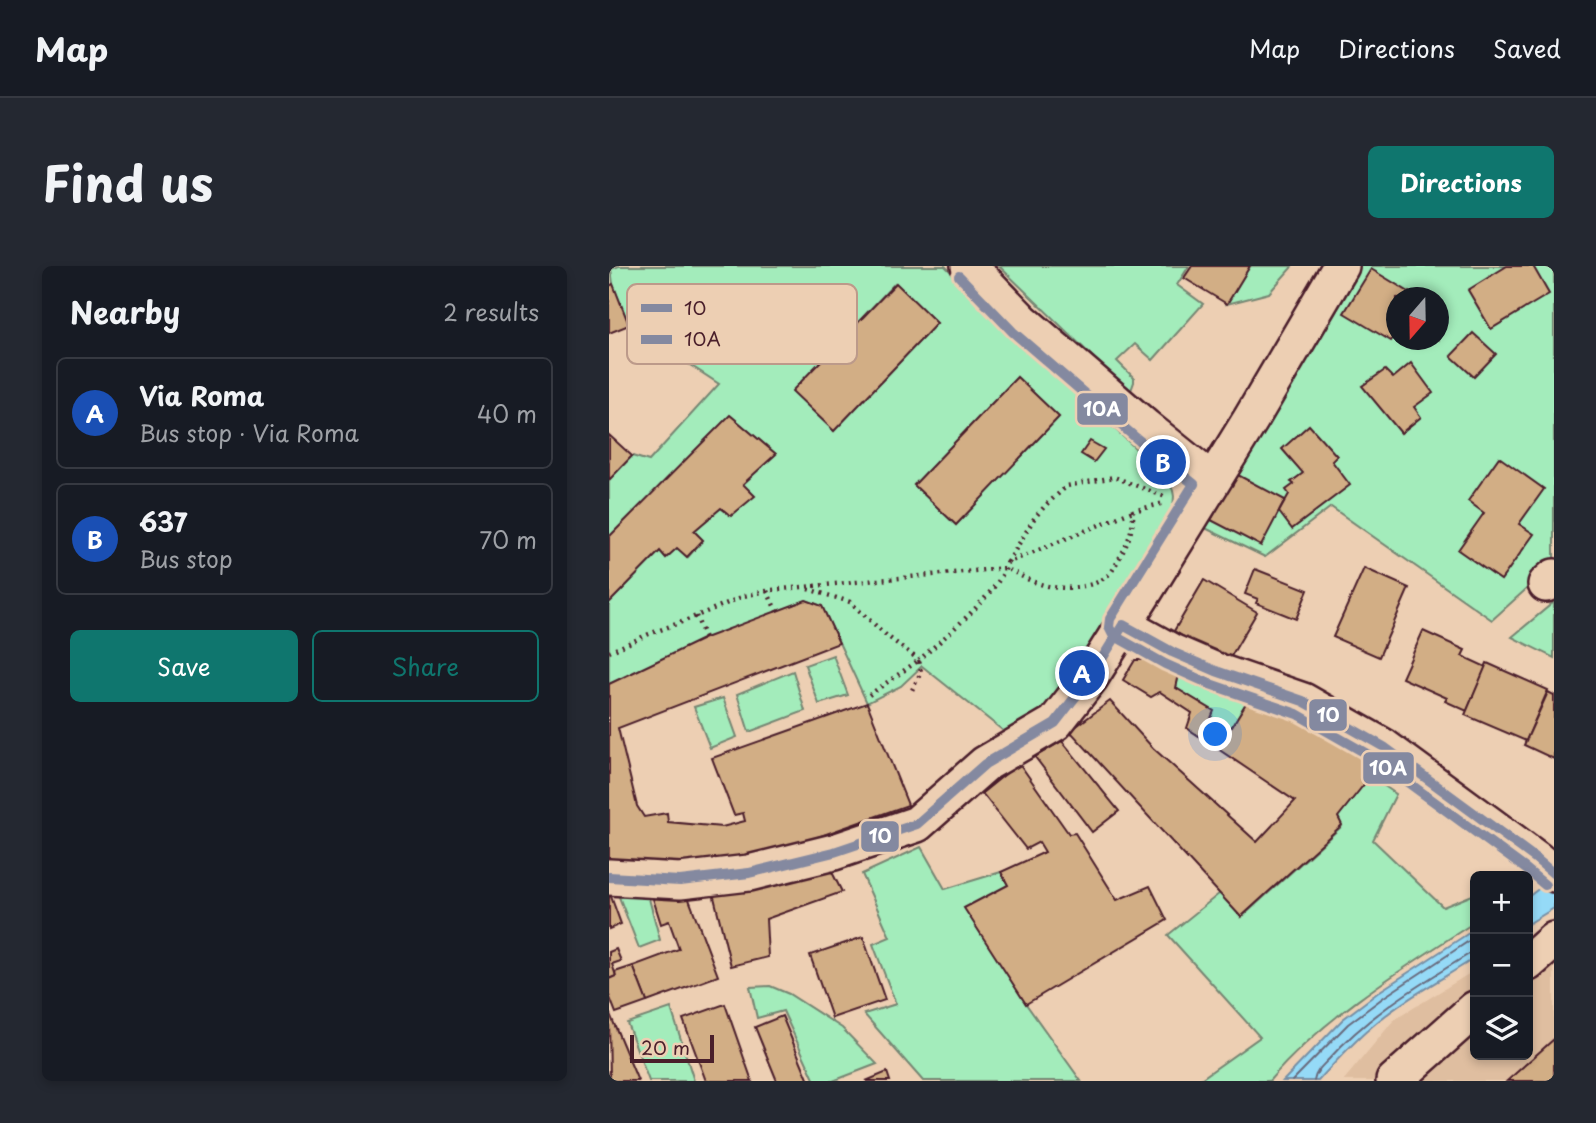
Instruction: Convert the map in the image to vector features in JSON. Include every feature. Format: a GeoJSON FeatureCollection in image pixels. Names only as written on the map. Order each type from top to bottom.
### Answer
{"type":"FeatureCollection","features":[{"type":"Feature","properties":{"kind":"street"},"geometry":{"type":"LineString","coordinates":[[969,266],[1022,321],[1212,481]]}},
{"type":"Feature","properties":{"kind":"street"},"geometry":{"type":"LineString","coordinates":[[609,877],[680,881],[749,873],[834,852],[917,824],[985,764],[1055,723],[1090,678],[1251,419],[1341,266]]}},
{"type":"Feature","properties":{"kind":"street"},"geometry":{"type":"LineString","coordinates":[[1123,625],[1172,652],[1216,671],[1303,701],[1384,747],[1548,857]]}},
{"type":"Feature","properties":{"kind":"street"},"geometry":{"type":"LineString","coordinates":[[1533,959],[1554,940]]}},
{"type":"Feature","properties":{"kind":"street"},"geometry":{"type":"LineString","coordinates":[[1394,1081],[1470,1013]]}},
{"type":"Feature","properties":{"kind":"path"},"geometry":{"type":"LineString","coordinates":[[609,652],[744,596],[767,591],[1007,566],[1133,511],[1174,500],[1114,477],[1067,486],[1035,517],[1007,566],[994,589],[919,660],[869,695]]}},
{"type":"Feature","properties":{"kind":"path"},"geometry":{"type":"LineString","coordinates":[[1007,566],[1025,578],[1049,587],[1069,588],[1097,583],[1112,572],[1125,548],[1133,522],[1133,511]]}},
{"type":"Feature","properties":{"kind":"path"},"geometry":{"type":"LineString","coordinates":[[803,587],[850,602],[887,636],[919,660],[921,672],[912,690]]}},
{"type":"Feature","properties":{"kind":"path"},"geometry":{"type":"LineString","coordinates":[[767,591],[776,611]]}},
{"type":"Feature","properties":{"kind":"path"},"geometry":{"type":"LineString","coordinates":[[696,616],[705,638]]}},
{"type":"Feature","properties":{"kind":"shaded area"},"geometry":{"type":"Polygon","coordinates":[[[1554,920],[1554,1081],[1343,1081],[1394,1020],[1470,973],[1470,1060],[1533,1060],[1533,934],[1554,920]]]}},
{"type":"Feature","properties":{"kind":"green space"},"geometry":{"type":"Polygon","coordinates":[[[619,266],[945,266],[1165,476],[1174,496],[1170,518],[1072,683],[1039,719],[1011,737],[922,666],[901,686],[867,703],[822,606],[806,600],[609,684],[609,603],[660,551],[666,558],[677,548],[688,557],[703,540],[694,531],[721,508],[731,515],[743,484],[776,454],[730,415],[609,537],[609,480],[632,456],[649,461],[719,384],[688,364],[818,364],[793,391],[834,431],[937,323],[895,283],[857,323],[857,284],[627,284],[627,320],[613,284],[611,269],[619,266]],[[1017,377],[914,485],[956,525],[1059,417],[1017,377]]]}},
{"type":"Feature","properties":{"kind":"green space"},"geometry":{"type":"Polygon","coordinates":[[[999,266],[1189,266],[1177,285],[1203,304],[1153,360],[1135,344],[1117,361],[1134,378],[1130,393],[999,266]]]}},
{"type":"Feature","properties":{"kind":"green space"},"geometry":{"type":"Polygon","coordinates":[[[1250,266],[1292,266],[1269,293],[1227,304],[1250,266]]]}},
{"type":"Feature","properties":{"kind":"green space"},"geometry":{"type":"Polygon","coordinates":[[[1359,266],[1554,266],[1554,564],[1492,620],[1331,507],[1265,557],[1201,526],[1359,266]]]}},
{"type":"Feature","properties":{"kind":"green space"},"geometry":{"type":"Polygon","coordinates":[[[1554,602],[1554,658],[1512,637],[1554,602]]]}},
{"type":"Feature","properties":{"kind":"green space"},"geometry":{"type":"Polygon","coordinates":[[[833,655],[848,695],[819,704],[805,665],[833,655]]]}},
{"type":"Feature","properties":{"kind":"green space"},"geometry":{"type":"Polygon","coordinates":[[[793,671],[805,711],[749,732],[737,694],[793,671]]]}},
{"type":"Feature","properties":{"kind":"green space"},"geometry":{"type":"Polygon","coordinates":[[[1179,674],[1251,695],[1221,744],[1205,733],[1213,711],[1176,688],[1179,674]]]}},
{"type":"Feature","properties":{"kind":"green space"},"geometry":{"type":"Polygon","coordinates":[[[723,698],[737,737],[710,748],[694,707],[723,698]]]}},
{"type":"Feature","properties":{"kind":"green space"},"geometry":{"type":"Polygon","coordinates":[[[1370,776],[1396,794],[1373,840],[1443,907],[1470,896],[1470,925],[1340,1014],[1291,1057],[1269,1081],[1198,1081],[1260,1037],[1168,935],[1220,893],[1242,917],[1342,826],[1338,817],[1370,776]]]}},
{"type":"Feature","properties":{"kind":"green space"},"geometry":{"type":"Polygon","coordinates":[[[921,847],[945,889],[1001,872],[1008,885],[965,909],[1026,1004],[1081,1081],[923,1081],[864,1014],[896,1004],[873,944],[890,937],[862,874],[921,847]]]}},
{"type":"Feature","properties":{"kind":"green space"},"geometry":{"type":"Polygon","coordinates":[[[616,889],[647,891],[660,940],[639,948],[616,889]]]}},
{"type":"Feature","properties":{"kind":"green space"},"geometry":{"type":"Polygon","coordinates":[[[770,986],[789,994],[842,1028],[877,1064],[833,1081],[815,1081],[783,1011],[757,1018],[750,987],[770,986]]]}},
{"type":"Feature","properties":{"kind":"green space"},"geometry":{"type":"Polygon","coordinates":[[[671,1008],[694,1081],[649,1081],[627,1023],[671,1008]]]}},
{"type":"Feature","properties":{"kind":"water"},"geometry":{"type":"Polygon","coordinates":[[[1554,877],[1554,908],[1533,921],[1533,893],[1554,877]]]}},
{"type":"Feature","properties":{"kind":"water"},"geometry":{"type":"Polygon","coordinates":[[[1470,932],[1470,961],[1388,1014],[1353,1044],[1318,1081],[1283,1081],[1343,1019],[1380,991],[1470,932]]]}},
{"type":"Feature","properties":{"kind":"building"},"geometry":{"type":"Polygon","coordinates":[[[1192,266],[1250,266],[1227,304],[1184,278],[1192,266]]]}},
{"type":"Feature","properties":{"kind":"building"},"geometry":{"type":"Polygon","coordinates":[[[1507,266],[1533,266],[1549,294],[1491,329],[1468,290],[1507,266]]]}},
{"type":"Feature","properties":{"kind":"building"},"geometry":{"type":"Polygon","coordinates":[[[1371,269],[1401,287],[1386,287],[1386,338],[1344,313],[1371,269]]]}},
{"type":"Feature","properties":{"kind":"building"},"geometry":{"type":"Polygon","coordinates":[[[896,283],[937,323],[834,431],[792,391],[818,364],[857,364],[857,324],[896,283]]]}},
{"type":"Feature","properties":{"kind":"building"},"geometry":{"type":"Polygon","coordinates":[[[613,284],[627,326],[609,333],[609,286],[613,284]]]}},
{"type":"Feature","properties":{"kind":"building"},"geometry":{"type":"Polygon","coordinates":[[[1473,333],[1496,354],[1474,377],[1451,356],[1473,333]]]}},
{"type":"Feature","properties":{"kind":"building"},"geometry":{"type":"Polygon","coordinates":[[[1411,363],[1433,393],[1414,407],[1421,417],[1401,433],[1362,386],[1385,370],[1393,378],[1411,363]]]}},
{"type":"Feature","properties":{"kind":"building"},"geometry":{"type":"Polygon","coordinates":[[[1017,377],[1059,417],[956,525],[914,485],[1017,377]]]}},
{"type":"Feature","properties":{"kind":"building"},"geometry":{"type":"Polygon","coordinates":[[[730,415],[776,454],[743,484],[755,496],[731,516],[721,508],[694,531],[703,540],[687,557],[677,548],[666,558],[660,551],[609,603],[609,537],[730,415]]]}},
{"type":"Feature","properties":{"kind":"building"},"geometry":{"type":"Polygon","coordinates":[[[1309,425],[1337,456],[1332,461],[1350,485],[1292,529],[1279,512],[1289,494],[1286,490],[1294,484],[1291,482],[1303,473],[1282,449],[1309,425]]]}},
{"type":"Feature","properties":{"kind":"building"},"geometry":{"type":"Polygon","coordinates":[[[609,435],[632,456],[609,480],[609,435]]]}},
{"type":"Feature","properties":{"kind":"building"},"geometry":{"type":"Polygon","coordinates":[[[1090,441],[1104,449],[1094,462],[1081,454],[1090,441]]]}},
{"type":"Feature","properties":{"kind":"building"},"geometry":{"type":"Polygon","coordinates":[[[1499,457],[1544,489],[1519,524],[1534,534],[1501,580],[1458,550],[1484,513],[1468,501],[1499,457]]]}},
{"type":"Feature","properties":{"kind":"building"},"geometry":{"type":"Polygon","coordinates":[[[1236,474],[1285,500],[1261,546],[1211,520],[1236,474]]]}},
{"type":"Feature","properties":{"kind":"building"},"geometry":{"type":"Polygon","coordinates":[[[1364,568],[1409,588],[1379,657],[1333,637],[1364,568]]]}},
{"type":"Feature","properties":{"kind":"building"},"geometry":{"type":"Polygon","coordinates":[[[1255,569],[1308,590],[1296,619],[1256,603],[1258,599],[1245,594],[1255,569]]]}},
{"type":"Feature","properties":{"kind":"building"},"geometry":{"type":"Polygon","coordinates":[[[1204,580],[1257,612],[1227,663],[1174,631],[1204,580]]]}},
{"type":"Feature","properties":{"kind":"building"},"geometry":{"type":"Polygon","coordinates":[[[806,600],[822,606],[839,643],[618,728],[637,806],[644,817],[667,813],[668,822],[722,827],[745,821],[743,813],[734,815],[712,758],[867,703],[908,805],[719,872],[609,871],[609,684],[705,638],[806,600]]]}},
{"type":"Feature","properties":{"kind":"building"},"geometry":{"type":"Polygon","coordinates":[[[1423,631],[1465,650],[1462,656],[1486,667],[1467,711],[1445,701],[1447,698],[1402,678],[1423,631]]]}},
{"type":"Feature","properties":{"kind":"building"},"geometry":{"type":"Polygon","coordinates":[[[1135,660],[1171,660],[1179,674],[1176,688],[1214,711],[1205,733],[1221,744],[1251,695],[1295,708],[1381,763],[1338,817],[1342,825],[1241,917],[1070,731],[1110,701],[1153,748],[1257,842],[1295,801],[1187,728],[1192,713],[1160,692],[1151,697],[1123,680],[1135,660]]]}},
{"type":"Feature","properties":{"kind":"building"},"geometry":{"type":"Polygon","coordinates":[[[1487,663],[1548,690],[1526,741],[1465,715],[1487,663]]]}},
{"type":"Feature","properties":{"kind":"building"},"geometry":{"type":"Polygon","coordinates":[[[1548,692],[1554,695],[1554,759],[1524,745],[1548,692]]]}},
{"type":"Feature","properties":{"kind":"building"},"geometry":{"type":"Polygon","coordinates":[[[1062,741],[1119,811],[1092,832],[1035,757],[1062,741]]]}},
{"type":"Feature","properties":{"kind":"building"},"geometry":{"type":"Polygon","coordinates":[[[1019,763],[1069,834],[1075,833],[1117,900],[1150,886],[1167,920],[1026,1004],[964,908],[1008,885],[1001,872],[1045,852],[1039,842],[1026,849],[982,793],[1019,763]]]}},
{"type":"Feature","properties":{"kind":"building"},"geometry":{"type":"Polygon","coordinates":[[[830,868],[842,892],[766,919],[768,957],[731,966],[713,893],[830,868]]]}},
{"type":"Feature","properties":{"kind":"building"},"geometry":{"type":"Polygon","coordinates":[[[650,889],[687,894],[718,976],[647,1002],[633,966],[679,949],[669,921],[661,924],[650,889]]]}},
{"type":"Feature","properties":{"kind":"building"},"geometry":{"type":"Polygon","coordinates":[[[609,891],[621,924],[609,929],[609,891]]]}},
{"type":"Feature","properties":{"kind":"building"},"geometry":{"type":"Polygon","coordinates":[[[863,937],[885,1000],[832,1018],[810,955],[863,937]]]}},
{"type":"Feature","properties":{"kind":"building"},"geometry":{"type":"Polygon","coordinates":[[[616,949],[621,961],[612,964],[616,976],[609,979],[609,952],[616,949]]]}},
{"type":"Feature","properties":{"kind":"building"},"geometry":{"type":"Polygon","coordinates":[[[633,966],[647,1002],[616,1013],[609,995],[609,979],[616,976],[615,972],[633,966]]]}},
{"type":"Feature","properties":{"kind":"building"},"geometry":{"type":"Polygon","coordinates":[[[725,1004],[752,1081],[706,1081],[683,1019],[725,1004]]]}},
{"type":"Feature","properties":{"kind":"building"},"geometry":{"type":"Polygon","coordinates":[[[610,1014],[638,1081],[610,1081],[610,1014]]]}},
{"type":"Feature","properties":{"kind":"building"},"geometry":{"type":"Polygon","coordinates":[[[782,1016],[809,1081],[777,1081],[755,1027],[782,1016]]]}},
{"type":"Feature","properties":{"kind":"building"},"geometry":{"type":"Polygon","coordinates":[[[1554,1039],[1554,1081],[1507,1081],[1533,1060],[1554,1039]]]}},
{"type":"Feature","properties":{"kind":"building"},"geometry":{"type":"Polygon","coordinates":[[[887,1072],[890,1081],[866,1081],[887,1072]]]}},
{"type":"Feature","properties":{"kind":"transit line","name":"10A"},"geometry":{"type":"LineString","coordinates":[[959,276],[1013,332],[1194,484],[1110,619],[1109,627],[1113,635],[1165,664],[1210,684],[1297,714],[1376,759],[1545,885]]}},
{"type":"Feature","properties":{"kind":"transit line","name":"10"},"geometry":{"type":"LineString","coordinates":[[609,877],[680,881],[749,873],[834,852],[917,824],[985,764],[1055,723],[1090,678],[1123,625],[1172,652],[1216,671],[1303,701],[1384,747],[1554,874]]}},
{"type":"Feature","properties":{"kind":"place","name":"637"},"geometry":{"type":"Point","coordinates":[1163,462]}},
{"type":"Feature","properties":{"kind":"place","name":"Via Roma"},"geometry":{"type":"Point","coordinates":[1082,673]}}]}
